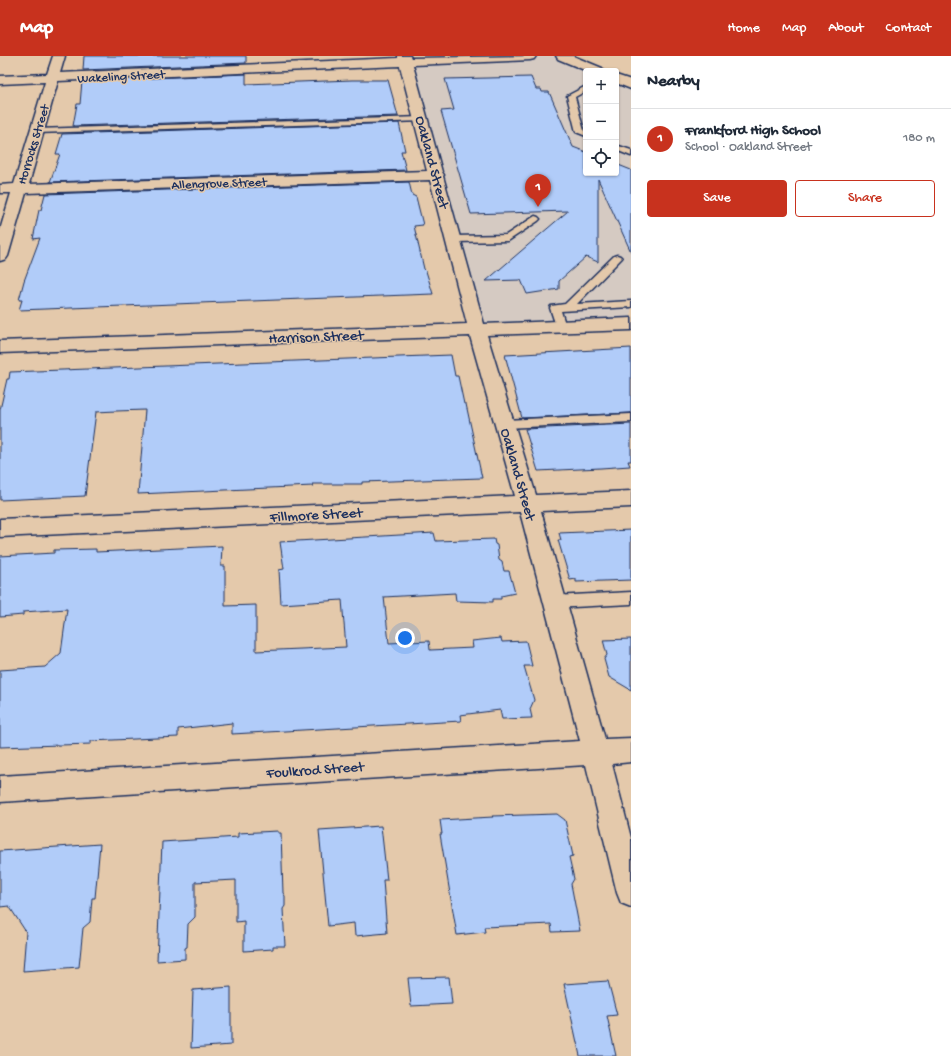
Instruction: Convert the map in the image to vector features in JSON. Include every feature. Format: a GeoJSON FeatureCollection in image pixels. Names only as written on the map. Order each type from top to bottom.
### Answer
{"type":"FeatureCollection","features":[{"type":"Feature","properties":{"kind":"street","name":"Horrocks Street"},"geometry":{"type":"LineString","coordinates":[[0,256],[59,56]]}},
{"type":"Feature","properties":{"kind":"street","name":"Wakeling Street"},"geometry":{"type":"LineString","coordinates":[[0,80],[405,59],[530,56]]}},
{"type":"Feature","properties":{"kind":"street"},"geometry":{"type":"LineString","coordinates":[[562,56],[591,68]]}},
{"type":"Feature","properties":{"kind":"street","name":"Oakland Street"},"geometry":{"type":"LineString","coordinates":[[405,59],[477,330],[528,504],[596,752],[631,893]]}},
{"type":"Feature","properties":{"kind":"street"},"geometry":{"type":"LineString","coordinates":[[619,79],[631,85]]}},
{"type":"Feature","properties":{"kind":"street","name":"Allengrove Street"},"geometry":{"type":"LineString","coordinates":[[0,189],[437,176]]}},
{"type":"Feature","properties":{"kind":"street","name":"Harrison Street"},"geometry":{"type":"LineString","coordinates":[[0,348],[631,324]]}},
{"type":"Feature","properties":{"kind":"street","name":"Fillmore Street"},"geometry":{"type":"LineString","coordinates":[[0,528],[631,499]]}},
{"type":"Feature","properties":{"kind":"street","name":"Foulkrod Street"},"geometry":{"type":"LineString","coordinates":[[0,789],[631,750]]}},
{"type":"Feature","properties":{"kind":"lane"},"geometry":{"type":"LineString","coordinates":[[583,90],[571,96],[580,132],[583,133]]}},
{"type":"Feature","properties":{"kind":"lane"},"geometry":{"type":"LineString","coordinates":[[36,131],[422,119]]}},
{"type":"Feature","properties":{"kind":"lane"},"geometry":{"type":"LineString","coordinates":[[619,148],[631,153]]}},
{"type":"Feature","properties":{"kind":"lane"},"geometry":{"type":"LineString","coordinates":[[454,239],[508,238],[535,219]]}},
{"type":"Feature","properties":{"kind":"lane"},"geometry":{"type":"LineString","coordinates":[[568,307],[617,258]]}},
{"type":"Feature","properties":{"kind":"lane"},"geometry":{"type":"LineString","coordinates":[[561,327],[555,308],[631,304]]}},
{"type":"Feature","properties":{"kind":"lane"},"geometry":{"type":"LineString","coordinates":[[505,424],[631,418]]}},
{"type":"Feature","properties":{"kind":"lane"},"geometry":{"type":"LineString","coordinates":[[554,602],[631,598]]}},
{"type":"Feature","properties":{"kind":"shaded area"},"geometry":{"type":"Polygon","coordinates":[[[530,56],[562,56],[591,68],[583,68],[583,176],[619,176],[619,80],[631,85],[631,324],[477,330],[406,62],[530,56]]]}},
{"type":"Feature","properties":{"kind":"building"},"geometry":{"type":"Polygon","coordinates":[[[84,56],[246,56],[246,63],[83,70],[84,56]]]}},
{"type":"Feature","properties":{"kind":"building"},"geometry":{"type":"Polygon","coordinates":[[[246,74],[246,84],[388,80],[398,116],[73,126],[77,104],[80,104],[82,81],[246,74]]]}},
{"type":"Feature","properties":{"kind":"building"},"geometry":{"type":"Polygon","coordinates":[[[531,77],[536,89],[541,89],[542,92],[549,92],[573,147],[583,151],[583,176],[619,176],[619,165],[631,170],[631,252],[598,179],[598,262],[586,257],[559,281],[559,289],[527,294],[521,280],[486,281],[568,211],[471,214],[441,111],[454,110],[445,79],[531,77]]]}},
{"type":"Feature","properties":{"kind":"building"},"geometry":{"type":"Polygon","coordinates":[[[399,123],[405,151],[401,151],[406,170],[50,182],[60,154],[56,154],[62,134],[399,123]]]}},
{"type":"Feature","properties":{"kind":"building"},"geometry":{"type":"Polygon","coordinates":[[[409,182],[412,195],[416,197],[423,225],[414,226],[424,269],[426,271],[433,294],[19,310],[22,300],[19,300],[24,281],[40,238],[33,239],[39,210],[41,210],[45,194],[409,182]]]}},
{"type":"Feature","properties":{"kind":"building"},"geometry":{"type":"Polygon","coordinates":[[[631,348],[631,413],[522,418],[505,355],[631,348]]]}},
{"type":"Feature","properties":{"kind":"building"},"geometry":{"type":"Polygon","coordinates":[[[451,355],[455,376],[458,376],[464,404],[466,404],[482,478],[362,482],[362,484],[312,484],[313,486],[138,494],[145,410],[116,411],[96,412],[85,496],[0,500],[0,410],[10,372],[451,355]]]}},
{"type":"Feature","properties":{"kind":"building"},"geometry":{"type":"Polygon","coordinates":[[[631,424],[631,461],[628,461],[630,466],[538,471],[525,429],[631,424]]]}},
{"type":"Feature","properties":{"kind":"building"},"geometry":{"type":"Polygon","coordinates":[[[631,530],[631,580],[576,582],[576,579],[570,580],[558,540],[561,540],[559,533],[631,530]]]}},
{"type":"Feature","properties":{"kind":"building"},"geometry":{"type":"Polygon","coordinates":[[[434,533],[436,541],[494,539],[495,544],[497,545],[499,560],[502,562],[504,571],[509,571],[515,593],[501,596],[501,599],[493,599],[493,602],[456,601],[455,593],[384,597],[389,643],[429,641],[430,650],[473,648],[472,641],[501,638],[502,642],[526,641],[532,666],[524,666],[534,700],[530,709],[532,718],[502,719],[500,710],[460,715],[461,721],[232,734],[232,723],[178,729],[178,737],[91,741],[91,744],[0,747],[0,670],[45,667],[61,653],[67,609],[23,612],[23,615],[0,617],[0,556],[54,553],[54,550],[96,549],[96,552],[222,546],[221,566],[225,566],[225,606],[256,605],[256,651],[346,647],[342,600],[281,604],[279,570],[284,569],[280,542],[434,533]]]}},
{"type":"Feature","properties":{"kind":"building"},"geometry":{"type":"Polygon","coordinates":[[[631,639],[631,690],[609,677],[604,659],[607,655],[603,640],[631,639]]]}},
{"type":"Feature","properties":{"kind":"building"},"geometry":{"type":"Polygon","coordinates":[[[557,814],[565,820],[573,856],[569,857],[574,879],[571,884],[580,931],[552,932],[551,924],[484,927],[485,932],[457,935],[440,834],[442,834],[440,820],[493,817],[492,816],[557,814]]]}},
{"type":"Feature","properties":{"kind":"building"},"geometry":{"type":"Polygon","coordinates":[[[381,826],[387,880],[383,880],[387,933],[355,936],[354,923],[328,926],[319,830],[381,826]]]}},
{"type":"Feature","properties":{"kind":"building"},"geometry":{"type":"Polygon","coordinates":[[[278,831],[278,833],[281,833],[283,893],[285,896],[285,906],[283,909],[285,946],[273,946],[273,949],[244,951],[244,921],[236,922],[236,880],[195,882],[195,917],[188,924],[185,959],[157,961],[162,842],[238,837],[238,833],[278,831]]]}},
{"type":"Feature","properties":{"kind":"building"},"geometry":{"type":"Polygon","coordinates":[[[100,844],[95,898],[92,898],[90,922],[83,928],[79,967],[23,971],[26,932],[9,906],[0,907],[0,851],[100,844]]]}},
{"type":"Feature","properties":{"kind":"building"},"geometry":{"type":"Polygon","coordinates":[[[449,977],[452,1004],[411,1006],[408,978],[449,977]]]}},
{"type":"Feature","properties":{"kind":"building"},"geometry":{"type":"Polygon","coordinates":[[[608,981],[617,1015],[607,1016],[616,1056],[580,1056],[564,984],[608,981]]]}},
{"type":"Feature","properties":{"kind":"building"},"geometry":{"type":"Polygon","coordinates":[[[231,987],[231,1045],[191,1048],[193,990],[231,987]]]}},
{"type":"Feature","properties":{"kind":"place","name":"Frankford High School"},"geometry":{"type":"Point","coordinates":[538,207]}}]}
